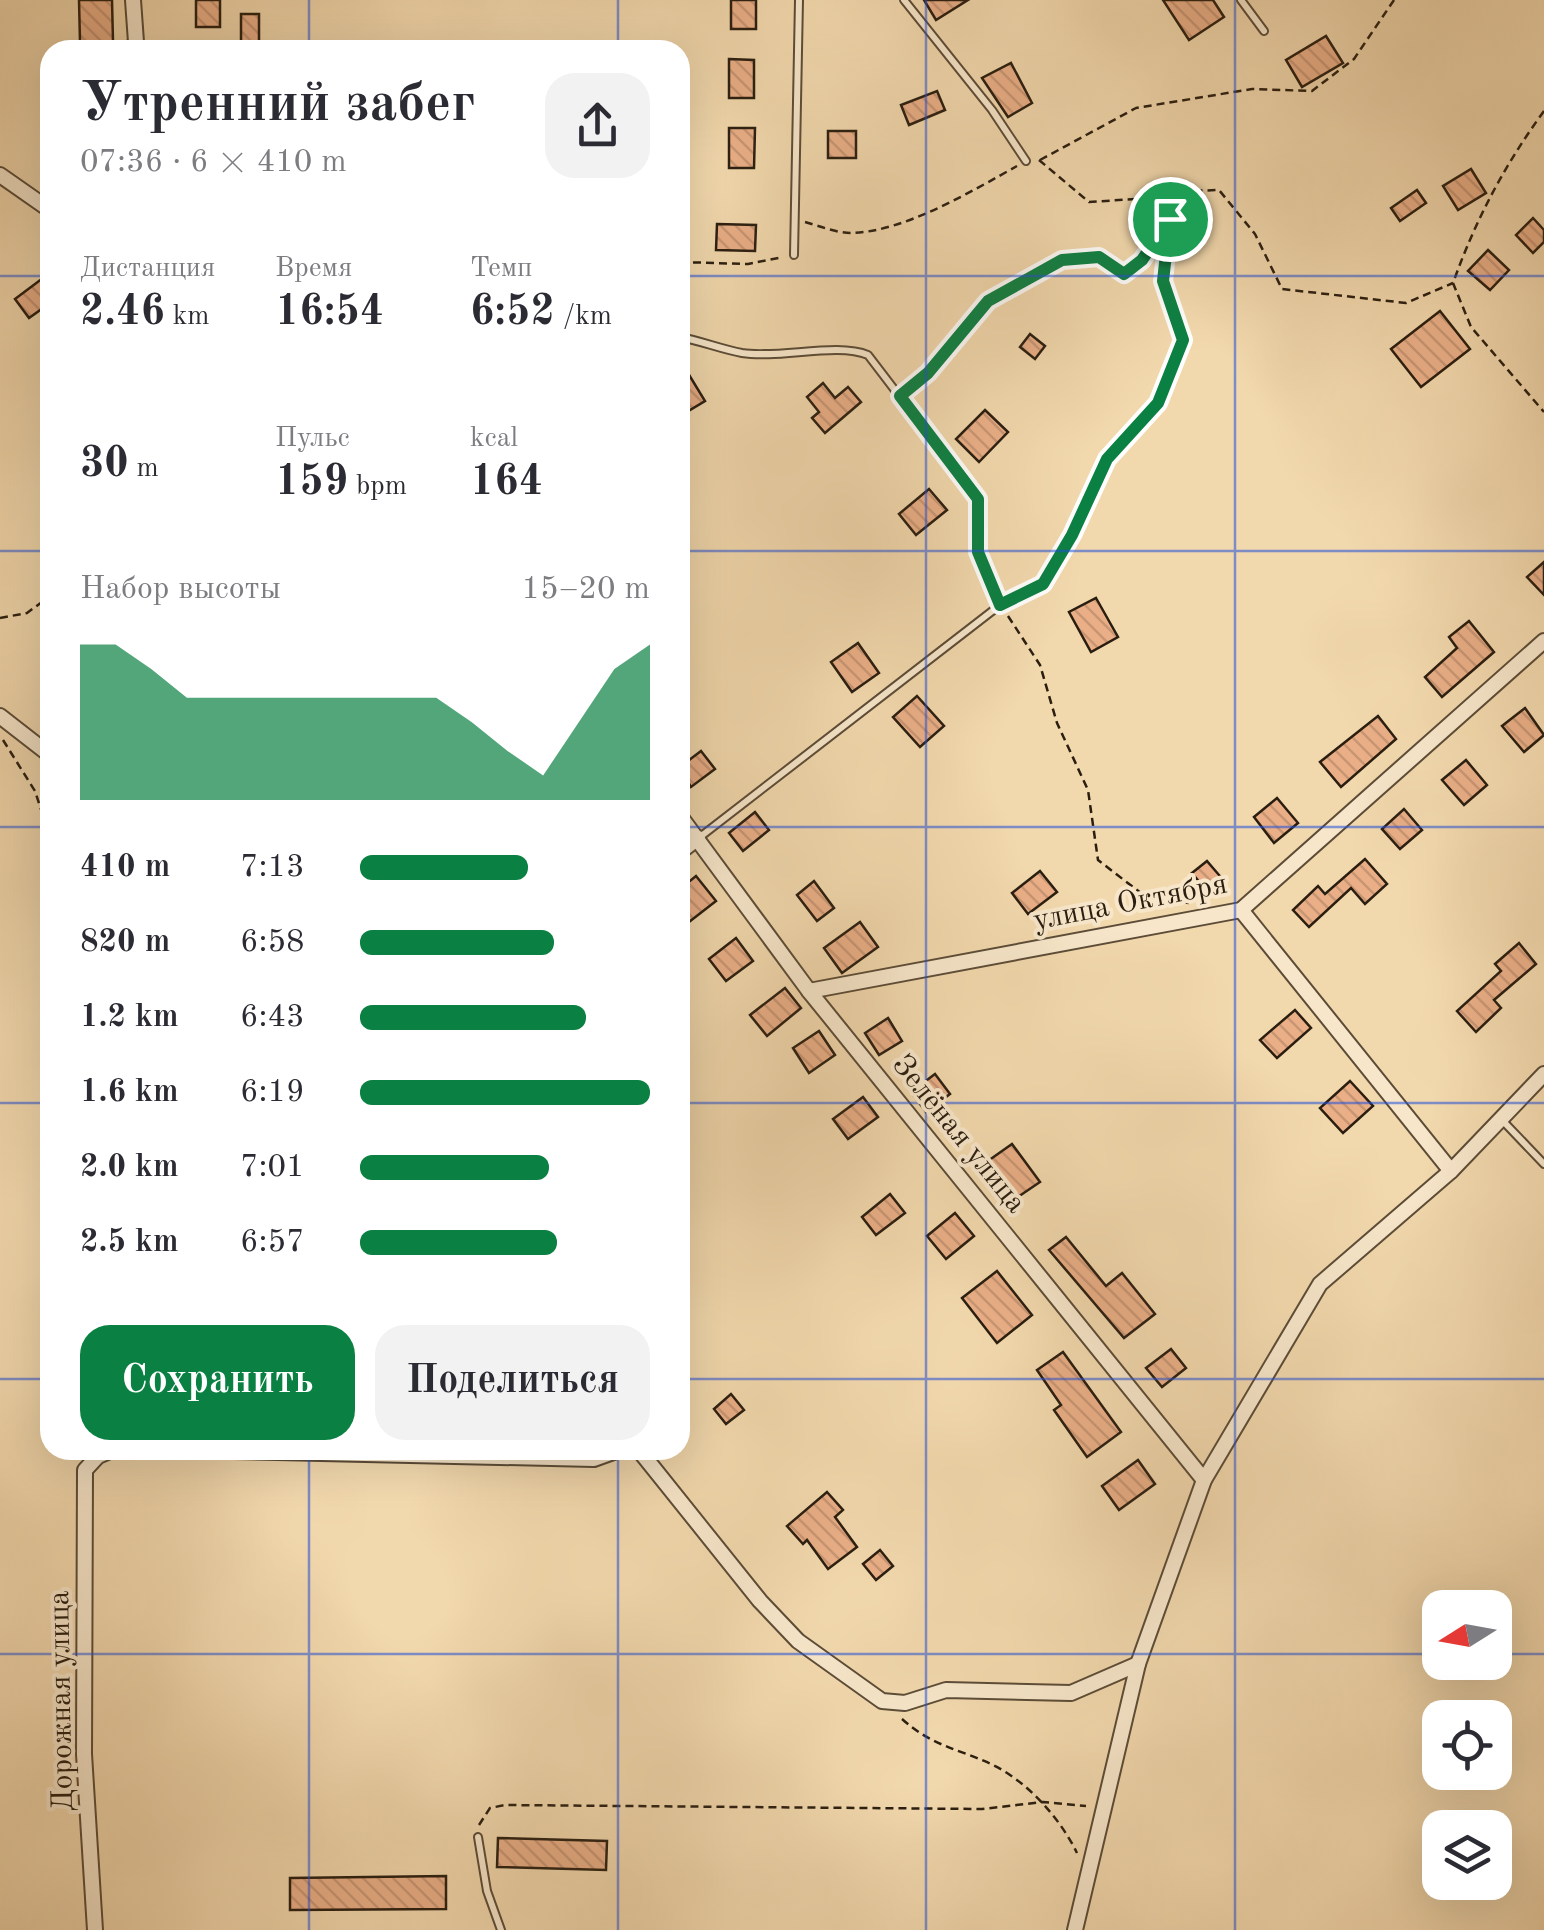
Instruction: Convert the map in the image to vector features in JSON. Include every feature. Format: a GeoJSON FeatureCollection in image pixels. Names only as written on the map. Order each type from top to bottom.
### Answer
{"type":"FeatureCollection","features":[{"type":"Feature","properties":{"kind":"street"},"geometry":{"type":"LineString","coordinates":[[133,0],[136,40]]}},
{"type":"Feature","properties":{"kind":"street"},"geometry":{"type":"LineString","coordinates":[[0,175],[40,203]]}},
{"type":"Feature","properties":{"kind":"street","name":"улица Октября"},"geometry":{"type":"LineString","coordinates":[[810,991],[1241,910],[1544,641]]}},
{"type":"Feature","properties":{"kind":"street"},"geometry":{"type":"LineString","coordinates":[[0,716],[40,747]]}},
{"type":"Feature","properties":{"kind":"street","name":"Зелёная улица"},"geometry":{"type":"LineString","coordinates":[[690,828],[810,991],[1204,1480]]}},
{"type":"Feature","properties":{"kind":"street"},"geometry":{"type":"LineString","coordinates":[[690,844],[698,838]]}},
{"type":"Feature","properties":{"kind":"street"},"geometry":{"type":"LineString","coordinates":[[1241,910],[1451,1171]]}},
{"type":"Feature","properties":{"kind":"street"},"geometry":{"type":"LineString","coordinates":[[1075,1930],[1107,1808],[1138,1664],[1204,1480],[1320,1284],[1451,1171],[1544,1074]]}},
{"type":"Feature","properties":{"kind":"street","name":"Дорожная улица"},"geometry":{"type":"LineString","coordinates":[[94,1930],[96,1899],[84,1754],[86,1470],[95,1460]]}},
{"type":"Feature","properties":{"kind":"street"},"geometry":{"type":"LineString","coordinates":[[647,1460],[798,1641],[882,1702],[905,1703],[946,1690],[1071,1693],[1138,1664]]}},
{"type":"Feature","properties":{"kind":"lane"},"geometry":{"type":"LineString","coordinates":[[794,255],[799,0]]}},
{"type":"Feature","properties":{"kind":"lane"},"geometry":{"type":"LineString","coordinates":[[904,0],[992,110],[1026,161]]}},
{"type":"Feature","properties":{"kind":"lane"},"geometry":{"type":"LineString","coordinates":[[1241,0],[1264,31]]}},
{"type":"Feature","properties":{"kind":"lane"},"geometry":{"type":"LineString","coordinates":[[690,339],[743,353],[810,354],[852,348],[868,354],[978,499],[978,552],[1000,605],[698,838]]}},
{"type":"Feature","properties":{"kind":"lane"},"geometry":{"type":"LineString","coordinates":[[1501,1119],[1544,1164]]}},
{"type":"Feature","properties":{"kind":"lane"},"geometry":{"type":"LineString","coordinates":[[478,1838],[486,1891],[501,1930]]}},
{"type":"Feature","properties":{"kind":"path"},"geometry":{"type":"LineString","coordinates":[[795,220],[850,233],[888,225],[955,200],[1136,108],[1252,89],[1312,91],[1354,59],[1394,0]]}},
{"type":"Feature","properties":{"kind":"path"},"geometry":{"type":"LineString","coordinates":[[1544,112],[1508,160],[1478,216],[1453,283],[1471,326],[1544,412]]}},
{"type":"Feature","properties":{"kind":"path"},"geometry":{"type":"LineString","coordinates":[[1039,160],[1089,202],[1152,198],[1170,219],[1163,281],[1183,340],[1158,403],[1107,459],[1072,535],[1043,584],[1000,605],[1040,666],[1058,724],[1088,790],[1098,860],[1146,897],[1203,905]]}},
{"type":"Feature","properties":{"kind":"path"},"geometry":{"type":"LineString","coordinates":[[900,396],[928,373],[988,301],[1062,260],[1099,257],[1124,274],[1142,260],[1190,191],[1219,190],[1255,234],[1282,289],[1406,303],[1453,283]]}},
{"type":"Feature","properties":{"kind":"path"},"geometry":{"type":"LineString","coordinates":[[690,262],[748,264],[794,255]]}},
{"type":"Feature","properties":{"kind":"path"},"geometry":{"type":"LineString","coordinates":[[0,618],[27,613],[40,603]]}},
{"type":"Feature","properties":{"kind":"path"},"geometry":{"type":"LineString","coordinates":[[0,736],[35,791],[40,806]]}},
{"type":"Feature","properties":{"kind":"path"},"geometry":{"type":"LineString","coordinates":[[882,1702],[927,1741],[995,1766],[1043,1802],[1069,1837],[1089,1879]]}},
{"type":"Feature","properties":{"kind":"path"},"geometry":{"type":"LineString","coordinates":[[478,1838],[479,1822],[490,1808],[504,1805],[982,1809],[1043,1802],[1107,1808]]}},
{"type":"Feature","properties":{"kind":"building"},"geometry":{"type":"Polygon","coordinates":[[[79,0],[112,0],[113,40],[80,40],[79,0]]]}},
{"type":"Feature","properties":{"kind":"building"},"geometry":{"type":"Polygon","coordinates":[[[196,0],[220,0],[220,27],[196,27],[196,0]]]}},
{"type":"Feature","properties":{"kind":"building"},"geometry":{"type":"Polygon","coordinates":[[[731,0],[756,0],[756,29],[731,29],[731,0]]]}},
{"type":"Feature","properties":{"kind":"building"},"geometry":{"type":"Polygon","coordinates":[[[924,0],[968,0],[936,20],[924,0]]]}},
{"type":"Feature","properties":{"kind":"building"},"geometry":{"type":"Polygon","coordinates":[[[1163,0],[1213,0],[1224,17],[1189,40],[1163,0]]]}},
{"type":"Feature","properties":{"kind":"building"},"geometry":{"type":"Polygon","coordinates":[[[241,14],[259,14],[259,40],[241,40],[241,14]]]}},
{"type":"Feature","properties":{"kind":"building"},"geometry":{"type":"Polygon","coordinates":[[[1326,36],[1343,63],[1302,87],[1286,60],[1326,36]]]}},
{"type":"Feature","properties":{"kind":"building"},"geometry":{"type":"Polygon","coordinates":[[[729,59],[754,60],[754,98],[729,98],[729,59]]]}},
{"type":"Feature","properties":{"kind":"building"},"geometry":{"type":"Polygon","coordinates":[[[1011,63],[1032,103],[1008,117],[982,78],[1011,63]]]}},
{"type":"Feature","properties":{"kind":"building"},"geometry":{"type":"Polygon","coordinates":[[[937,91],[945,110],[909,125],[901,105],[937,91]]]}},
{"type":"Feature","properties":{"kind":"building"},"geometry":{"type":"Polygon","coordinates":[[[729,128],[755,128],[754,168],[729,168],[729,128]]]}},
{"type":"Feature","properties":{"kind":"building"},"geometry":{"type":"Polygon","coordinates":[[[828,131],[856,131],[856,158],[828,158],[828,131]]]}},
{"type":"Feature","properties":{"kind":"building"},"geometry":{"type":"Polygon","coordinates":[[[1471,169],[1486,193],[1458,210],[1443,186],[1471,169]]]}},
{"type":"Feature","properties":{"kind":"building"},"geometry":{"type":"Polygon","coordinates":[[[1417,190],[1426,203],[1400,221],[1391,208],[1417,190]]]}},
{"type":"Feature","properties":{"kind":"building"},"geometry":{"type":"Polygon","coordinates":[[[1533,218],[1544,230],[1544,242],[1533,253],[1516,235],[1533,218]]]}},
{"type":"Feature","properties":{"kind":"building"},"geometry":{"type":"Polygon","coordinates":[[[717,224],[756,225],[755,251],[716,250],[717,224]]]}},
{"type":"Feature","properties":{"kind":"building"},"geometry":{"type":"Polygon","coordinates":[[[1488,250],[1509,270],[1490,290],[1468,271],[1488,250]]]}},
{"type":"Feature","properties":{"kind":"building"},"geometry":{"type":"Polygon","coordinates":[[[40,280],[40,310],[29,318],[15,299],[40,280]]]}},
{"type":"Feature","properties":{"kind":"building"},"geometry":{"type":"Polygon","coordinates":[[[1440,311],[1470,349],[1421,387],[1391,349],[1440,311]]]}},
{"type":"Feature","properties":{"kind":"building"},"geometry":{"type":"Polygon","coordinates":[[[1030,334],[1045,346],[1035,359],[1020,347],[1030,334]]]}},
{"type":"Feature","properties":{"kind":"building"},"geometry":{"type":"Polygon","coordinates":[[[690,376],[705,401],[690,410],[690,376]]]}},
{"type":"Feature","properties":{"kind":"building"},"geometry":{"type":"Polygon","coordinates":[[[823,383],[835,398],[848,387],[861,402],[825,433],[812,418],[819,412],[807,397],[823,383]]]}},
{"type":"Feature","properties":{"kind":"building"},"geometry":{"type":"Polygon","coordinates":[[[985,410],[1008,432],[979,462],[956,439],[985,410]]]}},
{"type":"Feature","properties":{"kind":"building"},"geometry":{"type":"Polygon","coordinates":[[[929,489],[947,510],[916,535],[899,514],[929,489]]]}},
{"type":"Feature","properties":{"kind":"building"},"geometry":{"type":"Polygon","coordinates":[[[1544,562],[1544,595],[1527,577],[1544,562]]]}},
{"type":"Feature","properties":{"kind":"building"},"geometry":{"type":"Polygon","coordinates":[[[1096,598],[1118,637],[1091,652],[1069,612],[1096,598]]]}},
{"type":"Feature","properties":{"kind":"building"},"geometry":{"type":"Polygon","coordinates":[[[1469,621],[1494,652],[1442,697],[1425,677],[1457,648],[1449,637],[1469,621]]]}},
{"type":"Feature","properties":{"kind":"building"},"geometry":{"type":"Polygon","coordinates":[[[858,643],[879,673],[852,692],[831,662],[858,643]]]}},
{"type":"Feature","properties":{"kind":"building"},"geometry":{"type":"Polygon","coordinates":[[[917,696],[944,726],[920,747],[893,717],[917,696]]]}},
{"type":"Feature","properties":{"kind":"building"},"geometry":{"type":"Polygon","coordinates":[[[1525,708],[1544,735],[1524,752],[1502,726],[1525,708]]]}},
{"type":"Feature","properties":{"kind":"building"},"geometry":{"type":"Polygon","coordinates":[[[1378,716],[1396,739],[1341,787],[1320,762],[1378,716]]]}},
{"type":"Feature","properties":{"kind":"building"},"geometry":{"type":"Polygon","coordinates":[[[701,751],[715,769],[691,787],[690,785],[690,759],[701,751]]]}},
{"type":"Feature","properties":{"kind":"building"},"geometry":{"type":"Polygon","coordinates":[[[1466,760],[1487,785],[1464,805],[1442,780],[1466,760]]]}},
{"type":"Feature","properties":{"kind":"building"},"geometry":{"type":"Polygon","coordinates":[[[1277,798],[1298,823],[1274,843],[1254,817],[1277,798]]]}},
{"type":"Feature","properties":{"kind":"building"},"geometry":{"type":"Polygon","coordinates":[[[1404,809],[1422,830],[1400,849],[1382,829],[1404,809]]]}},
{"type":"Feature","properties":{"kind":"building"},"geometry":{"type":"Polygon","coordinates":[[[755,812],[769,830],[743,851],[729,833],[755,812]]]}},
{"type":"Feature","properties":{"kind":"building"},"geometry":{"type":"Polygon","coordinates":[[[1365,859],[1387,884],[1365,904],[1351,888],[1309,927],[1293,910],[1318,886],[1325,894],[1365,859]]]}},
{"type":"Feature","properties":{"kind":"building"},"geometry":{"type":"Polygon","coordinates":[[[1207,861],[1225,882],[1210,895],[1192,873],[1207,861]]]}},
{"type":"Feature","properties":{"kind":"building"},"geometry":{"type":"Polygon","coordinates":[[[1040,871],[1057,892],[1028,914],[1012,893],[1040,871]]]}},
{"type":"Feature","properties":{"kind":"building"},"geometry":{"type":"Polygon","coordinates":[[[696,876],[716,901],[690,921],[690,881],[696,876]]]}},
{"type":"Feature","properties":{"kind":"building"},"geometry":{"type":"Polygon","coordinates":[[[814,881],[834,908],[817,921],[797,895],[814,881]]]}},
{"type":"Feature","properties":{"kind":"building"},"geometry":{"type":"Polygon","coordinates":[[[860,922],[878,947],[842,973],[824,948],[860,922]]]}},
{"type":"Feature","properties":{"kind":"building"},"geometry":{"type":"Polygon","coordinates":[[[736,938],[753,961],[726,981],[709,959],[736,938]]]}},
{"type":"Feature","properties":{"kind":"building"},"geometry":{"type":"Polygon","coordinates":[[[1519,943],[1536,964],[1494,1000],[1501,1008],[1476,1032],[1457,1011],[1501,971],[1495,964],[1519,943]]]}},
{"type":"Feature","properties":{"kind":"building"},"geometry":{"type":"Polygon","coordinates":[[[785,988],[801,1008],[767,1036],[750,1015],[785,988]]]}},
{"type":"Feature","properties":{"kind":"building"},"geometry":{"type":"Polygon","coordinates":[[[1295,1010],[1311,1028],[1277,1058],[1260,1040],[1295,1010]]]}},
{"type":"Feature","properties":{"kind":"building"},"geometry":{"type":"Polygon","coordinates":[[[888,1018],[902,1041],[879,1055],[865,1033],[888,1018]]]}},
{"type":"Feature","properties":{"kind":"building"},"geometry":{"type":"Polygon","coordinates":[[[819,1031],[835,1055],[809,1073],[793,1048],[819,1031]]]}},
{"type":"Feature","properties":{"kind":"building"},"geometry":{"type":"Polygon","coordinates":[[[935,1074],[950,1094],[926,1112],[911,1092],[935,1074]]]}},
{"type":"Feature","properties":{"kind":"building"},"geometry":{"type":"Polygon","coordinates":[[[1350,1081],[1373,1106],[1343,1133],[1320,1108],[1350,1081]]]}},
{"type":"Feature","properties":{"kind":"building"},"geometry":{"type":"Polygon","coordinates":[[[863,1097],[878,1117],[848,1139],[833,1119],[863,1097]]]}},
{"type":"Feature","properties":{"kind":"building"},"geometry":{"type":"Polygon","coordinates":[[[1012,1144],[1040,1182],[1012,1201],[985,1163],[1012,1144]]]}},
{"type":"Feature","properties":{"kind":"building"},"geometry":{"type":"Polygon","coordinates":[[[890,1194],[905,1213],[876,1235],[862,1217],[890,1194]]]}},
{"type":"Feature","properties":{"kind":"building"},"geometry":{"type":"Polygon","coordinates":[[[955,1213],[974,1236],[946,1259],[927,1236],[955,1213]]]}},
{"type":"Feature","properties":{"kind":"building"},"geometry":{"type":"Polygon","coordinates":[[[1066,1237],[1106,1286],[1122,1273],[1155,1314],[1124,1338],[1049,1250],[1066,1237]]]}},
{"type":"Feature","properties":{"kind":"building"},"geometry":{"type":"Polygon","coordinates":[[[997,1271],[1032,1315],[997,1343],[962,1298],[997,1271]]]}},
{"type":"Feature","properties":{"kind":"building"},"geometry":{"type":"Polygon","coordinates":[[[1171,1349],[1186,1368],[1162,1387],[1146,1368],[1171,1349]]]}},
{"type":"Feature","properties":{"kind":"building"},"geometry":{"type":"Polygon","coordinates":[[[1063,1352],[1121,1432],[1087,1457],[1054,1410],[1061,1405],[1037,1370],[1063,1352]]]}},
{"type":"Feature","properties":{"kind":"building"},"geometry":{"type":"Polygon","coordinates":[[[731,1394],[744,1410],[726,1424],[714,1409],[731,1394]]]}},
{"type":"Feature","properties":{"kind":"building"},"geometry":{"type":"Polygon","coordinates":[[[1138,1460],[1155,1484],[1119,1510],[1102,1486],[1138,1460]]]}},
{"type":"Feature","properties":{"kind":"building"},"geometry":{"type":"Polygon","coordinates":[[[827,1492],[843,1510],[835,1517],[857,1547],[828,1569],[807,1540],[803,1544],[787,1526],[827,1492]]]}},
{"type":"Feature","properties":{"kind":"building"},"geometry":{"type":"Polygon","coordinates":[[[880,1550],[893,1566],[876,1580],[863,1564],[880,1550]]]}},
{"type":"Feature","properties":{"kind":"building"},"geometry":{"type":"Polygon","coordinates":[[[498,1838],[607,1841],[606,1870],[497,1867],[498,1838]]]}},
{"type":"Feature","properties":{"kind":"building"},"geometry":{"type":"Polygon","coordinates":[[[446,1876],[446,1909],[290,1910],[290,1878],[446,1876]]]}},
{"type":"Feature","properties":{"kind":"route"},"geometry":{"type":"LineString","coordinates":[[1170,219],[1163,281],[1183,340],[1158,403],[1107,459],[1072,535],[1043,584],[1000,605],[978,552],[974,532],[978,499],[900,396],[928,373],[988,301],[1031,281],[1062,260],[1099,257],[1124,274],[1142,260],[1170,219]]}}]}
